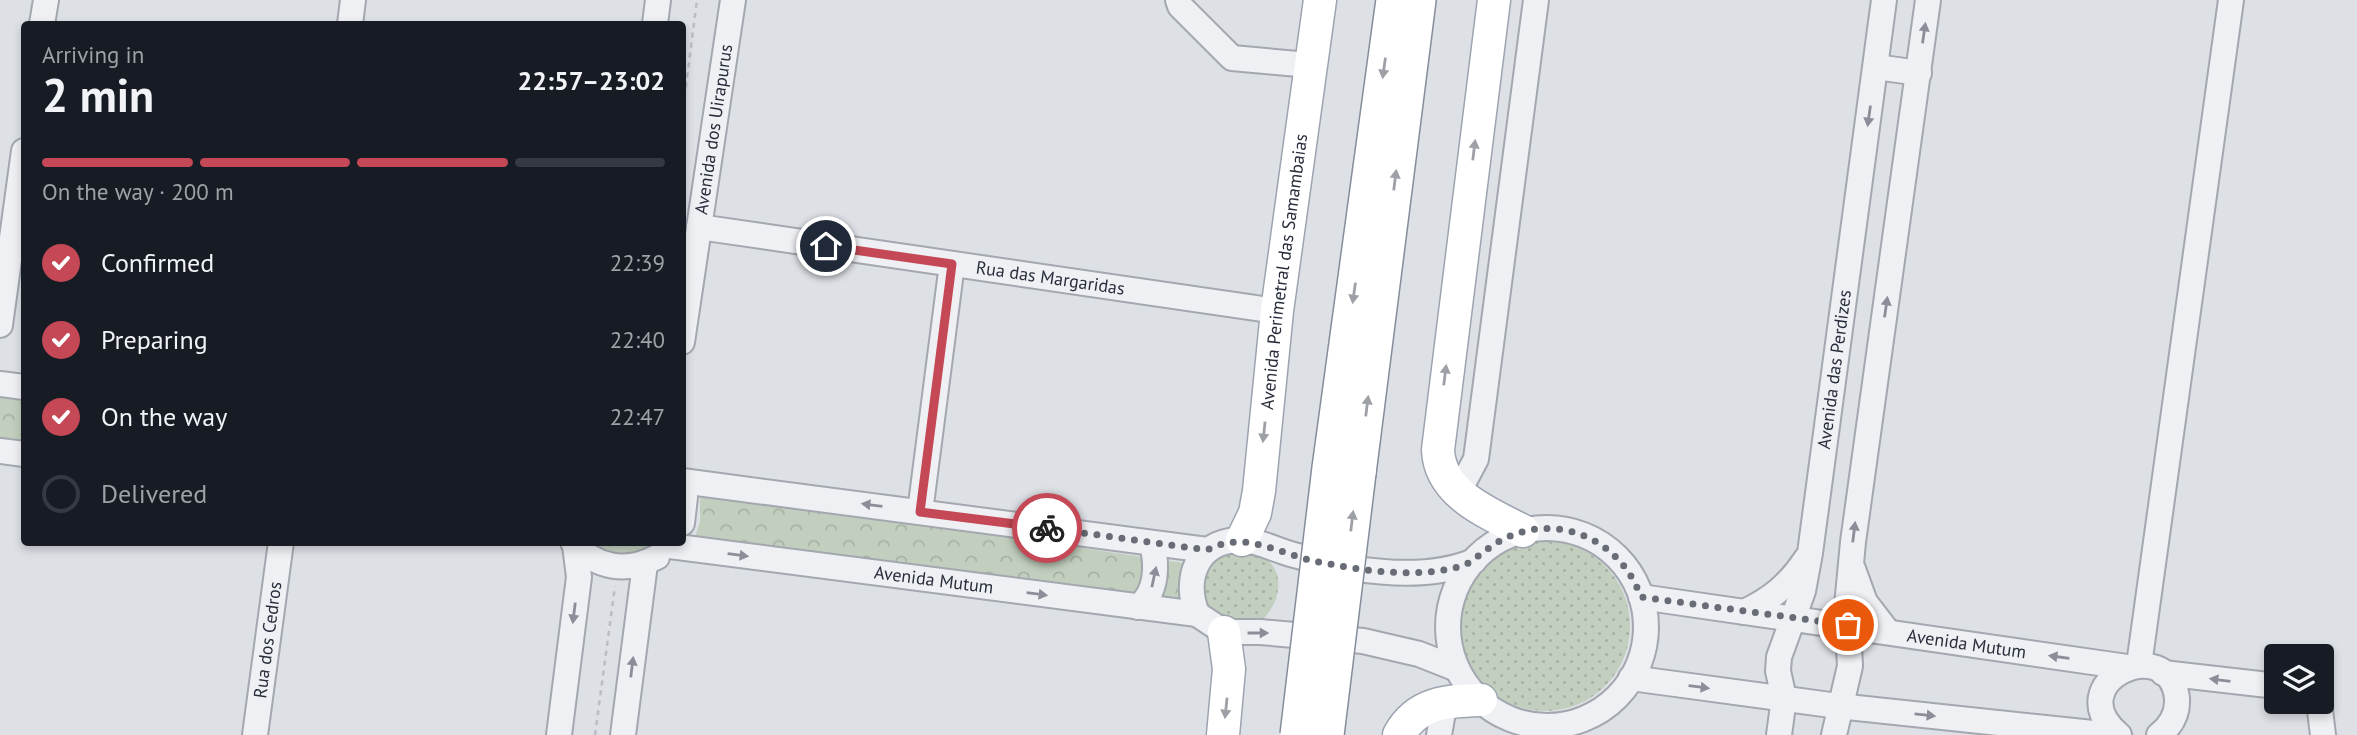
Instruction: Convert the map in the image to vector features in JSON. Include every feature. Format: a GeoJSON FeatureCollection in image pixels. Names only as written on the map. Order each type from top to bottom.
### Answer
{"type":"FeatureCollection","features":[{"type":"Feature","properties":{"kind":"highway"},"geometry":{"type":"LineString","coordinates":[[1326,735],[1344,471],[1394,0]]}},
{"type":"Feature","properties":{"kind":"highway"},"geometry":{"type":"LineString","coordinates":[[1297,735],[1344,471],[1418,0]]}},
{"type":"Feature","properties":{"kind":"main road","name":"Avenida Perimetral das Samambaias"},"geometry":{"type":"LineString","coordinates":[[1242,540],[1257,502],[1277,312],[1320,0]]}},
{"type":"Feature","properties":{"kind":"main road"},"geometry":{"type":"LineString","coordinates":[[1494,0],[1438,439],[1440,468],[1458,493],[1523,531]]}},
{"type":"Feature","properties":{"kind":"main road"},"geometry":{"type":"LineString","coordinates":[[1223,735],[1229,668],[1224,632]]}},
{"type":"Feature","properties":{"kind":"main road"},"geometry":{"type":"LineString","coordinates":[[1399,735],[1405,723],[1418,712],[1445,701],[1480,700]]}},
{"type":"Feature","properties":{"kind":"street"},"geometry":{"type":"LineString","coordinates":[[42,21],[46,0]]}},
{"type":"Feature","properties":{"kind":"street"},"geometry":{"type":"LineString","coordinates":[[350,21],[353,0]]}},
{"type":"Feature","properties":{"kind":"street"},"geometry":{"type":"LineString","coordinates":[[655,21],[658,0]]}},
{"type":"Feature","properties":{"kind":"street","name":"Avenida dos Uirapurus"},"geometry":{"type":"LineString","coordinates":[[686,315],[733,0]]}},
{"type":"Feature","properties":{"kind":"street"},"geometry":{"type":"LineString","coordinates":[[1178,0],[1180,6],[1232,58],[1309,65]]}},
{"type":"Feature","properties":{"kind":"street"},"geometry":{"type":"LineString","coordinates":[[1458,493],[1476,459],[1536,0]]}},
{"type":"Feature","properties":{"kind":"street","name":"Avenida das Perdizes"},"geometry":{"type":"LineString","coordinates":[[1779,735],[1784,698],[1779,678],[1779,657],[1795,619],[1810,553],[1884,0]]}},
{"type":"Feature","properties":{"kind":"street"},"geometry":{"type":"LineString","coordinates":[[1834,735],[1850,666],[1848,625],[1852,566],[1928,0]]}},
{"type":"Feature","properties":{"kind":"street"},"geometry":{"type":"LineString","coordinates":[[2119,735],[2104,718],[2102,694],[2107,682],[2133,666],[2231,0]]}},
{"type":"Feature","properties":{"kind":"street"},"geometry":{"type":"LineString","coordinates":[[1876,67],[1919,72]]}},
{"type":"Feature","properties":{"kind":"street"},"geometry":{"type":"LineString","coordinates":[[0,325],[21,173]]}},
{"type":"Feature","properties":{"kind":"street","name":"Rua das Margaridas"},"geometry":{"type":"LineString","coordinates":[[699,227],[1277,312]]}},
{"type":"Feature","properties":{"kind":"street"},"geometry":{"type":"LineString","coordinates":[[920,512],[952,264]]}},
{"type":"Feature","properties":{"kind":"street"},"geometry":{"type":"LineString","coordinates":[[0,384],[21,387]]}},
{"type":"Feature","properties":{"kind":"street"},"geometry":{"type":"LineString","coordinates":[[0,451],[21,454]]}},
{"type":"Feature","properties":{"kind":"street"},"geometry":{"type":"LineString","coordinates":[[686,482],[1207,550]]}},
{"type":"Feature","properties":{"kind":"street"},"geometry":{"type":"LineString","coordinates":[[1562,529],[1598,542],[1627,568],[1641,597],[1646,622],[1645,641],[1632,678],[1606,706],[1571,723],[1542,725],[1514,720],[1480,700],[1457,669],[1450,642],[1449,613],[1454,594],[1474,561],[1496,543],[1523,531],[1562,529]]}},
{"type":"Feature","properties":{"kind":"street"},"geometry":{"type":"LineString","coordinates":[[1457,669],[1419,654],[1363,641],[1260,632],[1224,632],[1197,614],[1190,584],[1199,558],[1207,550],[1228,541],[1242,540],[1313,561],[1382,570],[1439,570],[1474,561]]}},
{"type":"Feature","properties":{"kind":"street"},"geometry":{"type":"LineString","coordinates":[[1138,607],[1149,596],[1154,576],[1152,542]]}},
{"type":"Feature","properties":{"kind":"street","name":"Rua dos Cedros"},"geometry":{"type":"LineString","coordinates":[[255,735],[280,546]]}},
{"type":"Feature","properties":{"kind":"street"},"geometry":{"type":"LineString","coordinates":[[559,735],[579,577],[574,546]]}},
{"type":"Feature","properties":{"kind":"street"},"geometry":{"type":"LineString","coordinates":[[576,546],[590,558],[617,566],[645,564],[669,546]]}},
{"type":"Feature","properties":{"kind":"street","name":"Avenida Mutum"},"geometry":{"type":"LineString","coordinates":[[686,546],[1197,614]]}},
{"type":"Feature","properties":{"kind":"street"},"geometry":{"type":"LineString","coordinates":[[1744,612],[1773,598],[1789,583],[1810,553]]}},
{"type":"Feature","properties":{"kind":"street"},"geometry":{"type":"LineString","coordinates":[[623,735],[645,564]]}},
{"type":"Feature","properties":{"kind":"street"},"geometry":{"type":"LineString","coordinates":[[1852,566],[1865,602],[1888,632]]}},
{"type":"Feature","properties":{"kind":"street","name":"Avenida Mutum"},"geometry":{"type":"LineString","coordinates":[[1641,597],[2133,666],[2163,673]]}},
{"type":"Feature","properties":{"kind":"street"},"geometry":{"type":"LineString","coordinates":[[2163,673],[2264,685]]}},
{"type":"Feature","properties":{"kind":"street"},"geometry":{"type":"LineString","coordinates":[[2159,735],[2174,719],[2177,707],[2176,694],[2163,673]]}},
{"type":"Feature","properties":{"kind":"street"},"geometry":{"type":"LineString","coordinates":[[1632,678],[1839,706],[2112,735]]}},
{"type":"Feature","properties":{"kind":"street"},"geometry":{"type":"LineString","coordinates":[[1439,735],[1445,701]]}},
{"type":"Feature","properties":{"kind":"street"},"geometry":{"type":"LineString","coordinates":[[2320,714],[2323,735]]}},
{"type":"Feature","properties":{"kind":"path"},"geometry":{"type":"LineString","coordinates":[[686,86],[697,0]]}},
{"type":"Feature","properties":{"kind":"path"},"geometry":{"type":"LineString","coordinates":[[595,735],[617,566]]}},
{"type":"Feature","properties":{"kind":"green space"},"geometry":{"type":"Polygon","coordinates":[[[0,395],[21,398],[21,446],[0,443],[0,395]]]}},
{"type":"Feature","properties":{"kind":"green space"},"geometry":{"type":"Polygon","coordinates":[[[700,492],[1184,563],[1179,577],[1182,606],[695,537],[700,522],[700,492]]]}},
{"type":"Feature","properties":{"kind":"green space"},"geometry":{"type":"Polygon","coordinates":[[[1545,541],[1577,548],[1605,566],[1623,594],[1630,626],[1623,658],[1605,686],[1577,704],[1545,711],[1513,704],[1485,686],[1467,658],[1460,626],[1467,594],[1485,566],[1513,548],[1545,541]]]}},
{"type":"Feature","properties":{"kind":"green space"},"geometry":{"type":"Polygon","coordinates":[[[592,546],[657,546],[632,557],[615,555],[592,546]]]}},
{"type":"Feature","properties":{"kind":"green space"},"geometry":{"type":"Polygon","coordinates":[[[1232,549],[1256,553],[1268,560],[1278,577],[1277,596],[1268,614],[1261,621],[1217,620],[1204,598],[1201,589],[1205,572],[1232,549]]]}},
{"type":"Feature","properties":{"kind":"way so far"},"geometry":{"type":"LineString","coordinates":[[1047,528],[1207,550],[1228,541],[1251,541],[1313,561],[1406,572],[1458,567],[1474,561],[1505,538],[1523,531],[1562,529],[1598,542],[1614,554],[1627,568],[1641,597],[1848,625]]}},
{"type":"Feature","properties":{"kind":"route"},"geometry":{"type":"LineString","coordinates":[[826,246],[952,264],[920,512],[1047,528]]}}]}
